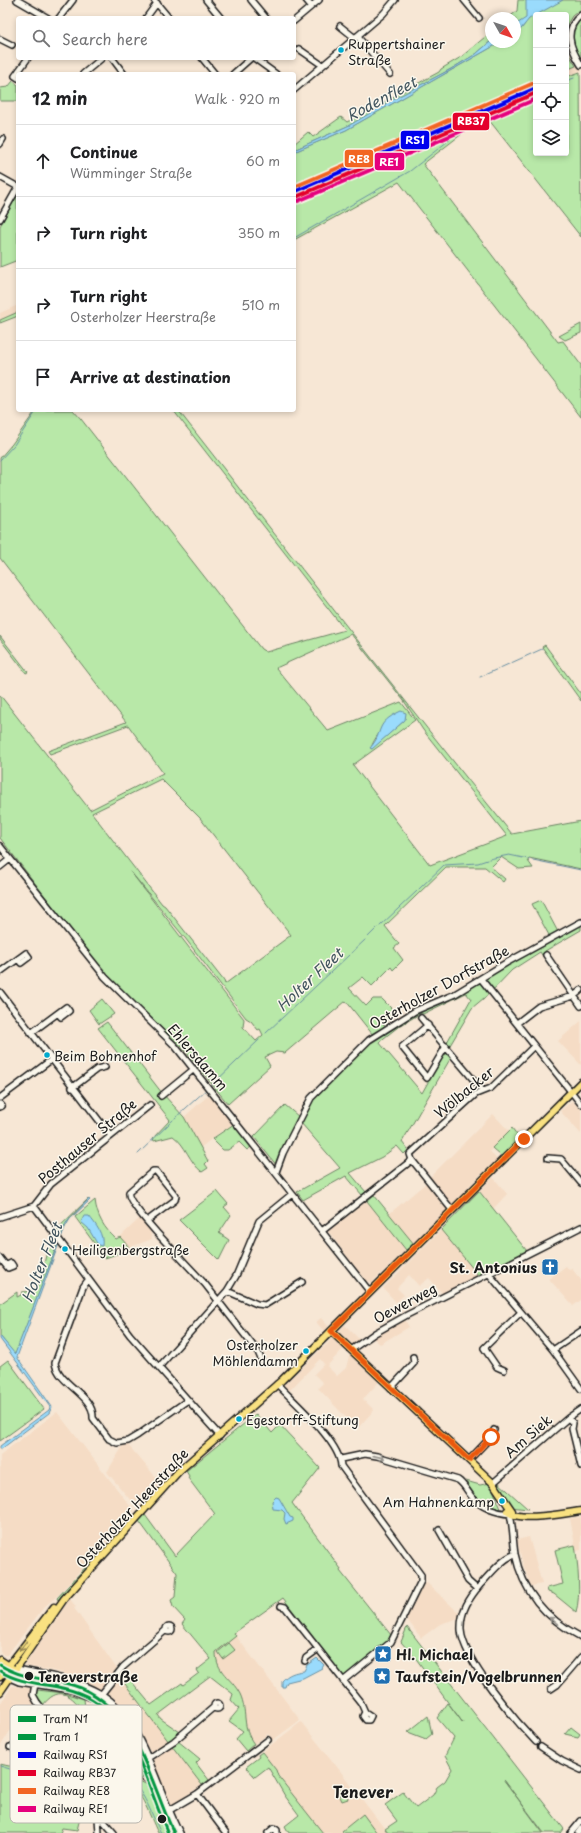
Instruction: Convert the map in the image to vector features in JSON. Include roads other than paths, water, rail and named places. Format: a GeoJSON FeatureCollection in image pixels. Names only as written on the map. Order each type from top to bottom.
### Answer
{"type":"FeatureCollection","features":[{"type":"Feature","properties":{"kind":"main road","name":"Osterholzer Heerstraße"},"geometry":{"type":"LineString","coordinates":[[1,1674],[49,1612],[64,1599],[179,1471],[277,1384],[581,1082]]}},
{"type":"Feature","properties":{"kind":"main road"},"geometry":{"type":"LineString","coordinates":[[331,1331],[493,1483],[501,1494],[503,1504],[511,1513],[516,1516],[529,1517],[581,1511]]}},
{"type":"Feature","properties":{"kind":"main road","name":"Osterholzer Heerstraße"},"geometry":{"type":"LineString","coordinates":[[0,1692],[64,1599]]}},
{"type":"Feature","properties":{"kind":"main road"},"geometry":{"type":"LineString","coordinates":[[0,1660],[8,1666],[17,1669]]}},
{"type":"Feature","properties":{"kind":"main road"},"geometry":{"type":"LineString","coordinates":[[1,1674],[10,1678]]}},
{"type":"Feature","properties":{"kind":"street"},"geometry":{"type":"LineString","coordinates":[[17,0],[45,16]]}},
{"type":"Feature","properties":{"kind":"street"},"geometry":{"type":"LineString","coordinates":[[61,16],[73,0]]}},
{"type":"Feature","properties":{"kind":"street"},"geometry":{"type":"LineString","coordinates":[[206,0],[219,16]]}},
{"type":"Feature","properties":{"kind":"street"},"geometry":{"type":"LineString","coordinates":[[251,0],[264,16]]}},
{"type":"Feature","properties":{"kind":"street"},"geometry":{"type":"LineString","coordinates":[[306,0],[311,6]]}},
{"type":"Feature","properties":{"kind":"street"},"geometry":{"type":"LineString","coordinates":[[296,19],[319,0]]}},
{"type":"Feature","properties":{"kind":"street"},"geometry":{"type":"LineString","coordinates":[[296,88],[389,9],[395,0]]}},
{"type":"Feature","properties":{"kind":"street"},"geometry":{"type":"LineString","coordinates":[[464,0],[479,18]]}},
{"type":"Feature","properties":{"kind":"street"},"geometry":{"type":"LineString","coordinates":[[147,16],[156,2],[167,16]]}},
{"type":"Feature","properties":{"kind":"street"},"geometry":{"type":"LineString","coordinates":[[581,15],[572,25],[569,37],[576,57],[581,65]]}},
{"type":"Feature","properties":{"kind":"street"},"geometry":{"type":"LineString","coordinates":[[340,26],[356,37],[390,74]]}},
{"type":"Feature","properties":{"kind":"street"},"geometry":{"type":"LineString","coordinates":[[0,39],[12,44]]}},
{"type":"Feature","properties":{"kind":"street"},"geometry":{"type":"LineString","coordinates":[[299,49],[322,65]]}},
{"type":"Feature","properties":{"kind":"street"},"geometry":{"type":"LineString","coordinates":[[19,72],[27,60]]}},
{"type":"Feature","properties":{"kind":"street"},"geometry":{"type":"LineString","coordinates":[[85,72],[100,60]]}},
{"type":"Feature","properties":{"kind":"street"},"geometry":{"type":"LineString","coordinates":[[114,60],[122,72]]}},
{"type":"Feature","properties":{"kind":"street"},"geometry":{"type":"LineString","coordinates":[[204,60],[213,72]]}},
{"type":"Feature","properties":{"kind":"street"},"geometry":{"type":"LineString","coordinates":[[236,72],[250,60]]}},
{"type":"Feature","properties":{"kind":"street"},"geometry":{"type":"LineString","coordinates":[[256,60],[273,72]]}},
{"type":"Feature","properties":{"kind":"street"},"geometry":{"type":"LineString","coordinates":[[0,144],[3,139]]}},
{"type":"Feature","properties":{"kind":"street"},"geometry":{"type":"LineString","coordinates":[[0,176],[16,186]]}},
{"type":"Feature","properties":{"kind":"street"},"geometry":{"type":"LineString","coordinates":[[0,219],[16,191]]}},
{"type":"Feature","properties":{"kind":"street","name":"Ehlersdamm"},"geometry":{"type":"LineString","coordinates":[[0,846],[104,977],[175,1046],[370,1292]]}},
{"type":"Feature","properties":{"kind":"street"},"geometry":{"type":"LineString","coordinates":[[0,867],[10,859]]}},
{"type":"Feature","properties":{"kind":"street","name":"Osterholzer Dorfstraße"},"geometry":{"type":"LineString","coordinates":[[276,1172],[283,1152],[311,1098],[365,1043],[415,1011],[455,994],[506,963],[581,922]]}},
{"type":"Feature","properties":{"kind":"street"},"geometry":{"type":"LineString","coordinates":[[546,955],[581,1006]]}},
{"type":"Feature","properties":{"kind":"street"},"geometry":{"type":"LineString","coordinates":[[0,972],[18,959]]}},
{"type":"Feature","properties":{"kind":"street"},"geometry":{"type":"LineString","coordinates":[[481,979],[581,1104]]}},
{"type":"Feature","properties":{"kind":"street"},"geometry":{"type":"LineString","coordinates":[[517,1023],[539,1006],[574,996],[581,990]]}},
{"type":"Feature","properties":{"kind":"street"},"geometry":{"type":"LineString","coordinates":[[0,992],[72,1088],[111,1136]]}},
{"type":"Feature","properties":{"kind":"street"},"geometry":{"type":"LineString","coordinates":[[31,1033],[58,1013]]}},
{"type":"Feature","properties":{"kind":"street"},"geometry":{"type":"LineString","coordinates":[[421,1018],[483,1091]]}},
{"type":"Feature","properties":{"kind":"street"},"geometry":{"type":"LineString","coordinates":[[428,1025],[402,1047],[427,1078],[446,1046]]}},
{"type":"Feature","properties":{"kind":"street","name":"Wölbacker"},"geometry":{"type":"LineString","coordinates":[[322,1231],[411,1158],[412,1152],[473,1097],[491,1088],[534,1046]]}},
{"type":"Feature","properties":{"kind":"street"},"geometry":{"type":"LineString","coordinates":[[0,1098],[51,1060]]}},
{"type":"Feature","properties":{"kind":"street"},"geometry":{"type":"LineString","coordinates":[[72,1088],[97,1069],[105,1067]]}},
{"type":"Feature","properties":{"kind":"street"},"geometry":{"type":"LineString","coordinates":[[162,1096],[194,1069]]}},
{"type":"Feature","properties":{"kind":"street"},"geometry":{"type":"LineString","coordinates":[[0,1104],[2,1106],[0,1107]]}},
{"type":"Feature","properties":{"kind":"street","name":"Posthauser Straße"},"geometry":{"type":"LineString","coordinates":[[34,1206],[51,1184],[150,1105]]}},
{"type":"Feature","properties":{"kind":"street"},"geometry":{"type":"LineString","coordinates":[[411,1158],[452,1210]]}},
{"type":"Feature","properties":{"kind":"street"},"geometry":{"type":"LineString","coordinates":[[548,1158],[561,1159],[581,1183]]}},
{"type":"Feature","properties":{"kind":"street"},"geometry":{"type":"LineString","coordinates":[[147,1221],[175,1200],[176,1196],[156,1171],[153,1171],[128,1195],[147,1221],[193,1271],[218,1301],[258,1352],[261,1359]]}},
{"type":"Feature","properties":{"kind":"street"},"geometry":{"type":"LineString","coordinates":[[159,1368],[227,1291],[236,1276],[260,1220],[292,1194]]}},
{"type":"Feature","properties":{"kind":"street"},"geometry":{"type":"LineString","coordinates":[[0,1217],[34,1206],[130,1335],[220,1436]]}},
{"type":"Feature","properties":{"kind":"street","name":"Oewerweg"},"geometry":{"type":"LineString","coordinates":[[351,1350],[362,1341],[401,1318],[581,1227]]}},
{"type":"Feature","properties":{"kind":"street"},"geometry":{"type":"LineString","coordinates":[[0,1258],[7,1265]]}},
{"type":"Feature","properties":{"kind":"street"},"geometry":{"type":"LineString","coordinates":[[490,1274],[520,1313],[552,1350],[581,1389]]}},
{"type":"Feature","properties":{"kind":"street"},"geometry":{"type":"LineString","coordinates":[[88,1280],[79,1298],[56,1362],[56,1368],[71,1388],[77,1389],[93,1412],[93,1418],[109,1439],[117,1443],[132,1439],[188,1400]]}},
{"type":"Feature","properties":{"kind":"street"},"geometry":{"type":"LineString","coordinates":[[227,1291],[257,1304],[265,1305],[302,1282]]}},
{"type":"Feature","properties":{"kind":"street"},"geometry":{"type":"LineString","coordinates":[[504,1370],[498,1367],[484,1348],[520,1313]]}},
{"type":"Feature","properties":{"kind":"street"},"geometry":{"type":"LineString","coordinates":[[552,1350],[581,1331]]}},
{"type":"Feature","properties":{"kind":"street"},"geometry":{"type":"LineString","coordinates":[[391,1388],[414,1363],[413,1357]]}},
{"type":"Feature","properties":{"kind":"street"},"geometry":{"type":"LineString","coordinates":[[277,1384],[332,1442],[341,1459],[342,1466],[421,1574],[421,1581],[391,1642],[344,1681]]}},
{"type":"Feature","properties":{"kind":"street","name":"Am Siek"},"geometry":{"type":"LineString","coordinates":[[493,1483],[568,1418],[581,1409]]}},
{"type":"Feature","properties":{"kind":"street"},"geometry":{"type":"LineString","coordinates":[[568,1418],[573,1422],[572,1430],[581,1466]]}},
{"type":"Feature","properties":{"kind":"street"},"geometry":{"type":"LineString","coordinates":[[469,1460],[491,1437],[494,1430]]}},
{"type":"Feature","properties":{"kind":"street"},"geometry":{"type":"LineString","coordinates":[[341,1459],[365,1454],[377,1456],[458,1480],[462,1482],[477,1502],[494,1511],[511,1513],[515,1554],[522,1580],[533,1598],[547,1615],[561,1626],[581,1637]]}},
{"type":"Feature","properties":{"kind":"street"},"geometry":{"type":"LineString","coordinates":[[439,1530],[468,1581],[477,1589]]}},
{"type":"Feature","properties":{"kind":"street"},"geometry":{"type":"LineString","coordinates":[[515,1554],[502,1562],[470,1597],[462,1615],[461,1631],[464,1643],[474,1663],[502,1702],[536,1742]]}},
{"type":"Feature","properties":{"kind":"street"},"geometry":{"type":"LineString","coordinates":[[281,1606],[284,1607],[344,1681],[361,1703],[365,1712]]}},
{"type":"Feature","properties":{"kind":"street"},"geometry":{"type":"LineString","coordinates":[[97,1700],[123,1667],[166,1630]]}},
{"type":"Feature","properties":{"kind":"street"},"geometry":{"type":"LineString","coordinates":[[305,1661],[306,1658],[318,1650]]}},
{"type":"Feature","properties":{"kind":"street"},"geometry":{"type":"LineString","coordinates":[[551,1689],[557,1685],[581,1657]]}},
{"type":"Feature","properties":{"kind":"street"},"geometry":{"type":"LineString","coordinates":[[17,1669],[64,1679],[101,1694],[113,1705]]}},
{"type":"Feature","properties":{"kind":"street"},"geometry":{"type":"LineString","coordinates":[[10,1678],[19,1682],[72,1690],[109,1705]]}},
{"type":"Feature","properties":{"kind":"street"},"geometry":{"type":"LineString","coordinates":[[35,1684],[33,1695],[40,1705]]}},
{"type":"Feature","properties":{"kind":"street"},"geometry":{"type":"LineString","coordinates":[[148,1758],[174,1742],[214,1707]]}},
{"type":"Feature","properties":{"kind":"street"},"geometry":{"type":"LineString","coordinates":[[168,1811],[197,1794],[268,1740]]}},
{"type":"Feature","properties":{"kind":"street"},"geometry":{"type":"LineString","coordinates":[[142,1746],[168,1811],[180,1833]]}},
{"type":"Feature","properties":{"kind":"street"},"geometry":{"type":"LineString","coordinates":[[541,1747],[562,1761],[581,1770]]}},
{"type":"Feature","properties":{"kind":"street"},"geometry":{"type":"LineString","coordinates":[[197,1794],[226,1833]]}},
{"type":"Feature","properties":{"kind":"street"},"geometry":{"type":"LineString","coordinates":[[571,1833],[581,1821]]}},
{"type":"Feature","properties":{"kind":"street"},"geometry":{"type":"LineString","coordinates":[[105,1823],[114,1833]]}},
{"type":"Feature","properties":{"kind":"street"},"geometry":{"type":"LineString","coordinates":[[268,1833],[274,1828],[277,1831]]}},
{"type":"Feature","properties":{"kind":"street"},"geometry":{"type":"LineString","coordinates":[[578,1833],[581,1829]]}},
{"type":"Feature","properties":{"kind":"water"},"geometry":{"type":"Polygon","coordinates":[[[526,0],[563,0],[542,12],[533,12],[533,17],[529,19],[521,29],[521,21],[526,18],[526,0]]]}},
{"type":"Feature","properties":{"kind":"water"},"geometry":{"type":"Polygon","coordinates":[[[485,46],[485,48],[490,48],[346,130],[296,151],[296,149],[350,125],[394,99],[476,54],[485,46]]]}},
{"type":"Feature","properties":{"kind":"water"},"geometry":{"type":"Polygon","coordinates":[[[401,711],[406,713],[405,720],[372,749],[370,748],[386,720],[401,711]]]}},
{"type":"Feature","properties":{"kind":"water"},"geometry":{"type":"Polygon","coordinates":[[[89,1199],[90,1200],[70,1219],[65,1227],[17,1357],[52,1407],[49,1413],[0,1450],[0,1446],[49,1410],[50,1407],[0,1339],[0,1336],[15,1354],[66,1223],[89,1199]]]}},
{"type":"Feature","properties":{"kind":"water"},"geometry":{"type":"Polygon","coordinates":[[[84,1216],[89,1216],[99,1230],[102,1238],[102,1246],[98,1245],[88,1228],[81,1222],[84,1216]]]}},
{"type":"Feature","properties":{"kind":"water"},"geometry":{"type":"Polygon","coordinates":[[[276,1497],[279,1498],[290,1517],[293,1518],[293,1521],[286,1524],[284,1519],[285,1513],[282,1510],[273,1509],[272,1501],[276,1497]]]}},
{"type":"Feature","properties":{"kind":"water"},"geometry":{"type":"Polygon","coordinates":[[[317,1658],[324,1665],[322,1668],[303,1678],[287,1682],[285,1687],[282,1687],[282,1681],[284,1679],[292,1674],[304,1671],[307,1665],[317,1658]]]}},
{"type":"Feature","properties":{"kind":"waterway"},"geometry":{"type":"LineString","coordinates":[[569,80],[574,78]]}},
{"type":"Feature","properties":{"kind":"waterway"},"geometry":{"type":"LineString","coordinates":[[296,237],[410,171],[476,119],[533,94]]}},
{"type":"Feature","properties":{"kind":"waterway"},"geometry":{"type":"LineString","coordinates":[[0,460],[14,445],[36,412]]}},
{"type":"Feature","properties":{"kind":"waterway"},"geometry":{"type":"LineString","coordinates":[[480,677],[542,649]]}},
{"type":"Feature","properties":{"kind":"waterway","name":"Holter Fleet"},"geometry":{"type":"LineString","coordinates":[[489,859],[509,855],[581,870]]}},
{"type":"Feature","properties":{"kind":"waterway","name":"Holter Fleet"},"geometry":{"type":"LineString","coordinates":[[419,889],[444,865],[478,863],[487,860]]}},
{"type":"Feature","properties":{"kind":"waterway","name":"Holter Fleet"},"geometry":{"type":"LineString","coordinates":[[380,926],[417,891]]}},
{"type":"Feature","properties":{"kind":"waterway","name":"Holter Fleet"},"geometry":{"type":"LineString","coordinates":[[368,937],[377,928]]}},
{"type":"Feature","properties":{"kind":"waterway","name":"Holter Fleet"},"geometry":{"type":"LineString","coordinates":[[266,1033],[365,940]]}},
{"type":"Feature","properties":{"kind":"waterway","name":"Holter Fleet"},"geometry":{"type":"LineString","coordinates":[[212,1085],[259,1040]]}},
{"type":"Feature","properties":{"kind":"waterway","name":"Holter Fleet"},"geometry":{"type":"LineString","coordinates":[[175,1118],[207,1089]]}},
{"type":"Feature","properties":{"kind":"waterway","name":"Holter Fleet"},"geometry":{"type":"LineString","coordinates":[[138,1154],[173,1120]]}},
{"type":"Feature","properties":{"kind":"waterway"},"geometry":{"type":"LineString","coordinates":[[0,1766],[10,1769]]}},
{"type":"Feature","properties":{"kind":"waterway"},"geometry":{"type":"LineString","coordinates":[[142,1794],[161,1833]]}},
{"type":"Feature","properties":{"kind":"tram line","name":"N1"},"geometry":{"type":"LineString","coordinates":[[0,1665],[30,1677],[61,1682],[81,1688],[100,1699],[106,1705]]}},
{"type":"Feature","properties":{"kind":"tram line","name":"1"},"geometry":{"type":"LineString","coordinates":[[0,1671],[19,1680],[59,1687],[79,1693],[100,1705]]}},
{"type":"Feature","properties":{"kind":"tram line","name":"N1"},"geometry":{"type":"LineString","coordinates":[[142,1755],[174,1833]]}},
{"type":"Feature","properties":{"kind":"tram line","name":"1"},"geometry":{"type":"LineString","coordinates":[[142,1766],[168,1833]]}},
{"type":"Feature","properties":{"kind":"tram line"},"geometry":{"type":"LineString","coordinates":[[142,1780],[151,1787],[156,1794]]}},
{"type":"Feature","properties":{"kind":"rail line","name":"RE8"},"geometry":{"type":"LineString","coordinates":[[296,186],[533,83]]}},
{"type":"Feature","properties":{"kind":"rail line","name":"RS1"},"geometry":{"type":"LineString","coordinates":[[296,191],[533,89]]}},
{"type":"Feature","properties":{"kind":"rail line","name":"RB37"},"geometry":{"type":"LineString","coordinates":[[296,197],[533,94]]}},
{"type":"Feature","properties":{"kind":"rail line","name":"RE1"},"geometry":{"type":"LineString","coordinates":[[298,201],[533,100]]}},
{"type":"Feature","properties":{"kind":"place","name":"Ruppertshainer Straße"},"geometry":{"type":"Point","coordinates":[341,50]}},
{"type":"Feature","properties":{"kind":"place","name":"Beim Bohnenhof"},"geometry":{"type":"Point","coordinates":[47,1055]}},
{"type":"Feature","properties":{"kind":"place","name":"Heiligenbergstraße"},"geometry":{"type":"Point","coordinates":[65,1249]}},
{"type":"Feature","properties":{"kind":"place","name":"St. Antonius"},"geometry":{"type":"Point","coordinates":[550,1267]}},
{"type":"Feature","properties":{"kind":"place","name":"Osterholzer Möhlendamm"},"geometry":{"type":"Point","coordinates":[306,1351]}},
{"type":"Feature","properties":{"kind":"place","name":"Egestorff-Stiftung"},"geometry":{"type":"Point","coordinates":[239,1419]}},
{"type":"Feature","properties":{"kind":"place","name":"Am Hahnenkamp"},"geometry":{"type":"Point","coordinates":[502,1501]}},
{"type":"Feature","properties":{"kind":"place","name":"Hl. Michael"},"geometry":{"type":"Point","coordinates":[383,1654]}},
{"type":"Feature","properties":{"kind":"place","name":"Teneverstraße"},"geometry":{"type":"Point","coordinates":[29,1676]}},
{"type":"Feature","properties":{"kind":"place","name":"Taufstein/Vogelbrunnen"},"geometry":{"type":"Point","coordinates":[382,1676]}},
{"type":"Feature","properties":{"kind":"district","name":"Tenever"},"geometry":{"type":"Point","coordinates":[363,1791]}},
{"type":"Feature","properties":{"kind":"water label","name":"Rodenfleet"},"geometry":{"type":"Point","coordinates":[381,98]}}]}
